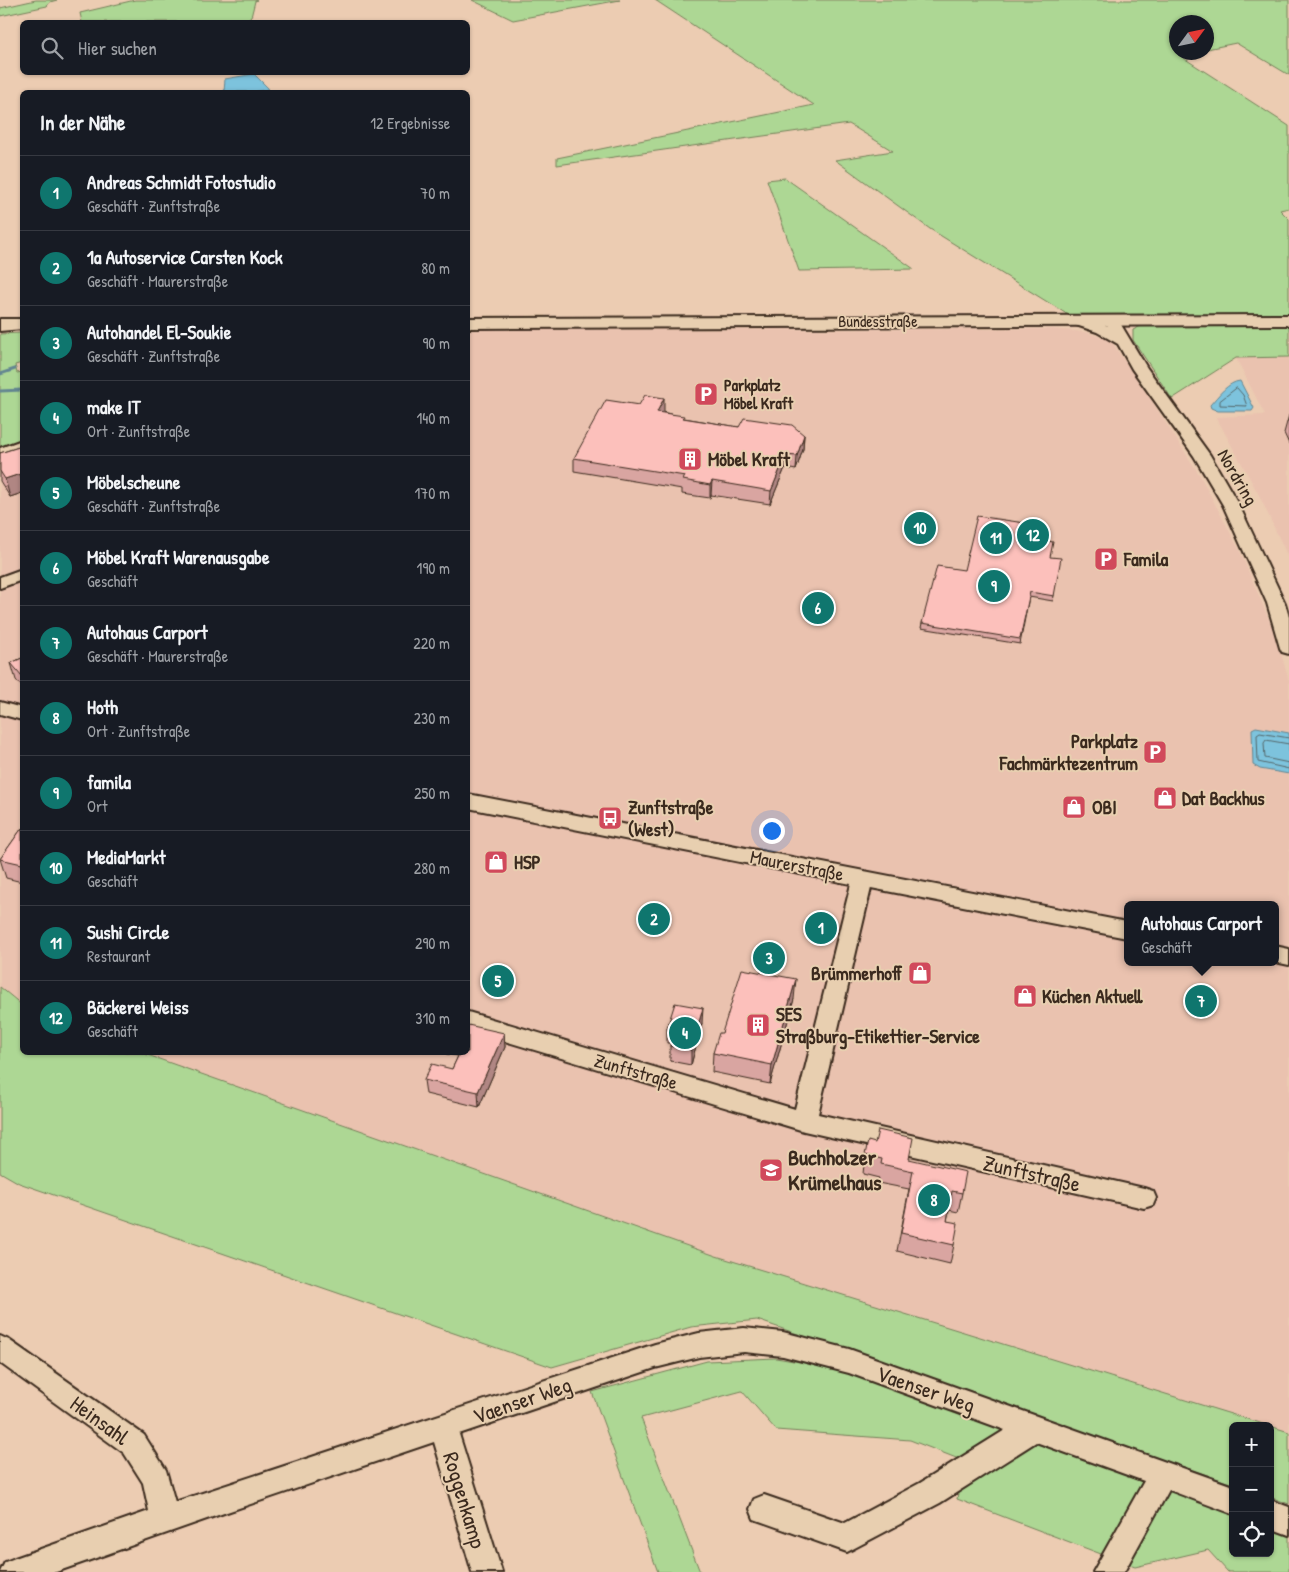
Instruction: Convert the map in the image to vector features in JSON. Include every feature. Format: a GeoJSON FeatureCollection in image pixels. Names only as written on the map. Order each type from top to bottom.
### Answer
{"type":"FeatureCollection","features":[{"type":"Feature","properties":{"kind":"main road","name":"Bundesstraße"},"geometry":{"type":"LineString","coordinates":[[470,323],[1289,320]]}},
{"type":"Feature","properties":{"kind":"main road"},"geometry":{"type":"LineString","coordinates":[[0,324],[20,324]]}},
{"type":"Feature","properties":{"kind":"street","name":"Nordring"},"geometry":{"type":"LineString","coordinates":[[1078,321],[1102,329],[1123,341]]}},
{"type":"Feature","properties":{"kind":"street","name":"Nordring"},"geometry":{"type":"LineString","coordinates":[[1118,321],[1123,341],[1140,369],[1202,455],[1231,505],[1276,603],[1289,648]]}},
{"type":"Feature","properties":{"kind":"street"},"geometry":{"type":"LineString","coordinates":[[0,453],[20,446]]}},
{"type":"Feature","properties":{"kind":"street"},"geometry":{"type":"LineString","coordinates":[[0,583],[20,575]]}},
{"type":"Feature","properties":{"kind":"street"},"geometry":{"type":"LineString","coordinates":[[0,708],[20,713]]}},
{"type":"Feature","properties":{"kind":"street","name":"Maurerstraße"},"geometry":{"type":"LineString","coordinates":[[470,801],[1124,929]]}},
{"type":"Feature","properties":{"kind":"street"},"geometry":{"type":"LineString","coordinates":[[804,1121],[863,878]]}},
{"type":"Feature","properties":{"kind":"street","name":"Zunftstraße"},"geometry":{"type":"LineString","coordinates":[[470,1022],[804,1121],[1144,1198]]}},
{"type":"Feature","properties":{"kind":"street","name":"Vaenser Weg"},"geometry":{"type":"LineString","coordinates":[[15,1572],[166,1518],[655,1356],[696,1344],[734,1340],[772,1341],[849,1361],[1229,1499]]}},
{"type":"Feature","properties":{"kind":"street","name":"Heinsahl"},"geometry":{"type":"LineString","coordinates":[[0,1348],[134,1444],[156,1479],[166,1518]]}},
{"type":"Feature","properties":{"kind":"street","name":"Roggenkamp"},"geometry":{"type":"LineString","coordinates":[[442,1427],[487,1572]]}},
{"type":"Feature","properties":{"kind":"street"},"geometry":{"type":"LineString","coordinates":[[764,1509],[847,1538],[930,1493],[1036,1428]]}},
{"type":"Feature","properties":{"kind":"street"},"geometry":{"type":"LineString","coordinates":[[1108,1572],[1163,1474]]}},
{"type":"Feature","properties":{"kind":"street"},"geometry":{"type":"LineString","coordinates":[[1274,1515],[1289,1521]]}},
{"type":"Feature","properties":{"kind":"shaded area"},"geometry":{"type":"Polygon","coordinates":[[[1051,329],[1086,332],[1111,341],[1199,474],[1239,549],[1276,636],[1289,681],[1289,1432],[1274,1427],[1274,1422],[1256,1422],[716,1256],[148,1055],[470,1055],[470,330],[1051,329]]]}},
{"type":"Feature","properties":{"kind":"shaded area"},"geometry":{"type":"Polygon","coordinates":[[[1236,358],[1289,358],[1289,559],[1259,495],[1216,417],[1265,415],[1236,358]]]}},
{"type":"Feature","properties":{"kind":"shaded area"},"geometry":{"type":"Polygon","coordinates":[[[20,454],[20,1003],[0,987],[0,462],[20,454]]]}},
{"type":"Feature","properties":{"kind":"green space"},"geometry":{"type":"Polygon","coordinates":[[[36,0],[57,0],[50,2],[47,6],[0,16],[0,8],[36,0]]]}},
{"type":"Feature","properties":{"kind":"green space"},"geometry":{"type":"Polygon","coordinates":[[[135,0],[257,0],[255,1],[251,17],[248,20],[82,20],[80,13],[135,0]]]}},
{"type":"Feature","properties":{"kind":"green space"},"geometry":{"type":"Polygon","coordinates":[[[472,0],[620,0],[513,20],[472,0]]]}},
{"type":"Feature","properties":{"kind":"green space"},"geometry":{"type":"Polygon","coordinates":[[[655,0],[1289,0],[1289,75],[1236,43],[1214,48],[1214,15],[1169,15],[1169,60],[1187,60],[1289,126],[1289,208],[1280,210],[1289,219],[1289,320],[1078,321],[930,229],[835,160],[893,151],[849,124],[557,165],[557,158],[814,105],[655,0]]]}},
{"type":"Feature","properties":{"kind":"green space"},"geometry":{"type":"Polygon","coordinates":[[[785,178],[914,269],[799,271],[767,180],[785,178]]]}},
{"type":"Feature","properties":{"kind":"green space"},"geometry":{"type":"Polygon","coordinates":[[[1289,324],[1289,357],[1236,358],[1172,399],[1133,340],[1133,330],[1143,325],[1289,324]]]}},
{"type":"Feature","properties":{"kind":"green space"},"geometry":{"type":"Polygon","coordinates":[[[20,333],[20,364],[15,365],[17,373],[20,372],[20,441],[0,449],[0,334],[20,333]]]}},
{"type":"Feature","properties":{"kind":"green space"},"geometry":{"type":"Polygon","coordinates":[[[0,987],[20,1003],[20,1055],[148,1055],[716,1256],[1257,1422],[1229,1422],[1229,1483],[757,1320],[691,1327],[552,1367],[19,1183],[0,1172],[0,987]]]}},
{"type":"Feature","properties":{"kind":"green space"},"geometry":{"type":"Polygon","coordinates":[[[776,1358],[841,1369],[1229,1511],[1229,1557],[1274,1557],[1274,1526],[1289,1532],[1289,1572],[1228,1572],[1208,1550],[1135,1567],[957,1499],[964,1461],[910,1440],[776,1430],[742,1391],[641,1418],[700,1572],[658,1572],[592,1392],[707,1361],[776,1358]]]}},
{"type":"Feature","properties":{"kind":"green space"},"geometry":{"type":"Polygon","coordinates":[[[1274,1427],[1289,1432],[1289,1504],[1274,1498],[1274,1427]]]}},
{"type":"Feature","properties":{"kind":"water"},"geometry":{"type":"Polygon","coordinates":[[[255,75],[269,89],[224,90],[225,79],[255,75]]]}},
{"type":"Feature","properties":{"kind":"water"},"geometry":{"type":"Polygon","coordinates":[[[1240,381],[1254,408],[1252,411],[1218,411],[1211,408],[1210,405],[1224,390],[1231,384],[1240,381]]]}},
{"type":"Feature","properties":{"kind":"water"},"geometry":{"type":"Polygon","coordinates":[[[1256,727],[1289,733],[1289,774],[1260,769],[1253,765],[1252,729],[1256,727]]]}},
{"type":"Feature","properties":{"kind":"building","name":"Möbel Kraft"},"geometry":{"type":"Polygon","coordinates":[[[645,395],[664,398],[657,412],[739,427],[744,418],[792,425],[804,435],[797,456],[786,455],[771,491],[712,481],[710,485],[683,480],[685,476],[574,458],[606,400],[639,405],[645,395]]]}},
{"type":"Feature","properties":{"kind":"building"},"geometry":{"type":"Polygon","coordinates":[[[20,447],[20,474],[5,479],[0,471],[0,453],[20,447]]]}},
{"type":"Feature","properties":{"kind":"building"},"geometry":{"type":"Polygon","coordinates":[[[977,516],[1045,526],[1042,540],[1053,542],[1050,557],[1061,558],[1054,596],[1030,592],[1020,639],[922,623],[937,566],[964,570],[977,516]]]}},
{"type":"Feature","properties":{"kind":"building"},"geometry":{"type":"Polygon","coordinates":[[[20,659],[20,674],[11,663],[20,659]]]}},
{"type":"Feature","properties":{"kind":"building"},"geometry":{"type":"Polygon","coordinates":[[[20,831],[20,864],[0,859],[20,831]]]}},
{"type":"Feature","properties":{"kind":"building","name":"SES Straßburg-Etikettier-Service"},"geometry":{"type":"Polygon","coordinates":[[[742,969],[796,979],[772,1065],[713,1053],[719,1033],[722,1033],[742,969]]]}},
{"type":"Feature","properties":{"kind":"building"},"geometry":{"type":"Polygon","coordinates":[[[675,1003],[703,1008],[691,1050],[670,1046],[675,1030],[667,1028],[675,1003]]]}},
{"type":"Feature","properties":{"kind":"building"},"geometry":{"type":"Polygon","coordinates":[[[470,1025],[504,1033],[478,1092],[424,1080],[432,1064],[452,1069],[459,1055],[470,1055],[470,1025]]]}},
{"type":"Feature","properties":{"kind":"building"},"geometry":{"type":"Polygon","coordinates":[[[878,1130],[913,1138],[909,1159],[966,1172],[962,1193],[952,1191],[947,1221],[958,1223],[954,1245],[901,1233],[913,1171],[881,1164],[882,1159],[865,1155],[868,1141],[875,1143],[878,1130]]]}},
{"type":"Feature","properties":{"kind":"waterway"},"geometry":{"type":"LineString","coordinates":[[0,374],[15,369]]}},
{"type":"Feature","properties":{"kind":"waterway"},"geometry":{"type":"LineString","coordinates":[[0,391],[20,390]]}},
{"type":"Feature","properties":{"kind":"place","name":"Parkplatz Möbel Kraft"},"geometry":{"type":"Point","coordinates":[706,394]}},
{"type":"Feature","properties":{"kind":"place","name":"Möbel Kraft"},"geometry":{"type":"Point","coordinates":[690,459]}},
{"type":"Feature","properties":{"kind":"place","name":"MediaMarkt"},"geometry":{"type":"Point","coordinates":[920,528]}},
{"type":"Feature","properties":{"kind":"place","name":"Bäckerei Weiss"},"geometry":{"type":"Point","coordinates":[1033,535]}},
{"type":"Feature","properties":{"kind":"place","name":"Sushi Circle"},"geometry":{"type":"Point","coordinates":[996,538]}},
{"type":"Feature","properties":{"kind":"place","name":"Famila"},"geometry":{"type":"Point","coordinates":[1106,559]}},
{"type":"Feature","properties":{"kind":"place","name":"famila"},"geometry":{"type":"Point","coordinates":[994,586]}},
{"type":"Feature","properties":{"kind":"place","name":"Möbel Kraft Warenausgabe"},"geometry":{"type":"Point","coordinates":[818,608]}},
{"type":"Feature","properties":{"kind":"place","name":"Parkplatz Fachmärktezentrum"},"geometry":{"type":"Point","coordinates":[1155,752]}},
{"type":"Feature","properties":{"kind":"place","name":"Dat Backhus"},"geometry":{"type":"Point","coordinates":[1165,798]}},
{"type":"Feature","properties":{"kind":"place","name":"OBI"},"geometry":{"type":"Point","coordinates":[1074,807]}},
{"type":"Feature","properties":{"kind":"place","name":"Zunftstraße (West)"},"geometry":{"type":"Point","coordinates":[610,818]}},
{"type":"Feature","properties":{"kind":"place","name":"HSP"},"geometry":{"type":"Point","coordinates":[496,862]}},
{"type":"Feature","properties":{"kind":"place","name":"1a Autoservice Carsten Kock"},"geometry":{"type":"Point","coordinates":[654,919]}},
{"type":"Feature","properties":{"kind":"place","name":"Andreas Schmidt Fotostudio"},"geometry":{"type":"Point","coordinates":[821,928]}},
{"type":"Feature","properties":{"kind":"place","name":"Autohandel El-Soukie"},"geometry":{"type":"Point","coordinates":[769,958]}},
{"type":"Feature","properties":{"kind":"place","name":"Brümmerhoff"},"geometry":{"type":"Point","coordinates":[920,973]}},
{"type":"Feature","properties":{"kind":"place","name":"Möbelscheune"},"geometry":{"type":"Point","coordinates":[498,981]}},
{"type":"Feature","properties":{"kind":"place","name":"Küchen Aktuell"},"geometry":{"type":"Point","coordinates":[1025,996]}},
{"type":"Feature","properties":{"kind":"place","name":"Autohaus Carport"},"geometry":{"type":"Point","coordinates":[1201,1001]}},
{"type":"Feature","properties":{"kind":"place","name":"SES Straßburg-Etikettier-Service"},"geometry":{"type":"Point","coordinates":[758,1025]}},
{"type":"Feature","properties":{"kind":"place","name":"make IT"},"geometry":{"type":"Point","coordinates":[685,1033]}},
{"type":"Feature","properties":{"kind":"place","name":"Buchholzer Krümelhaus"},"geometry":{"type":"Point","coordinates":[771,1170]}},
{"type":"Feature","properties":{"kind":"place","name":"Hoth"},"geometry":{"type":"Point","coordinates":[934,1200]}}]}
